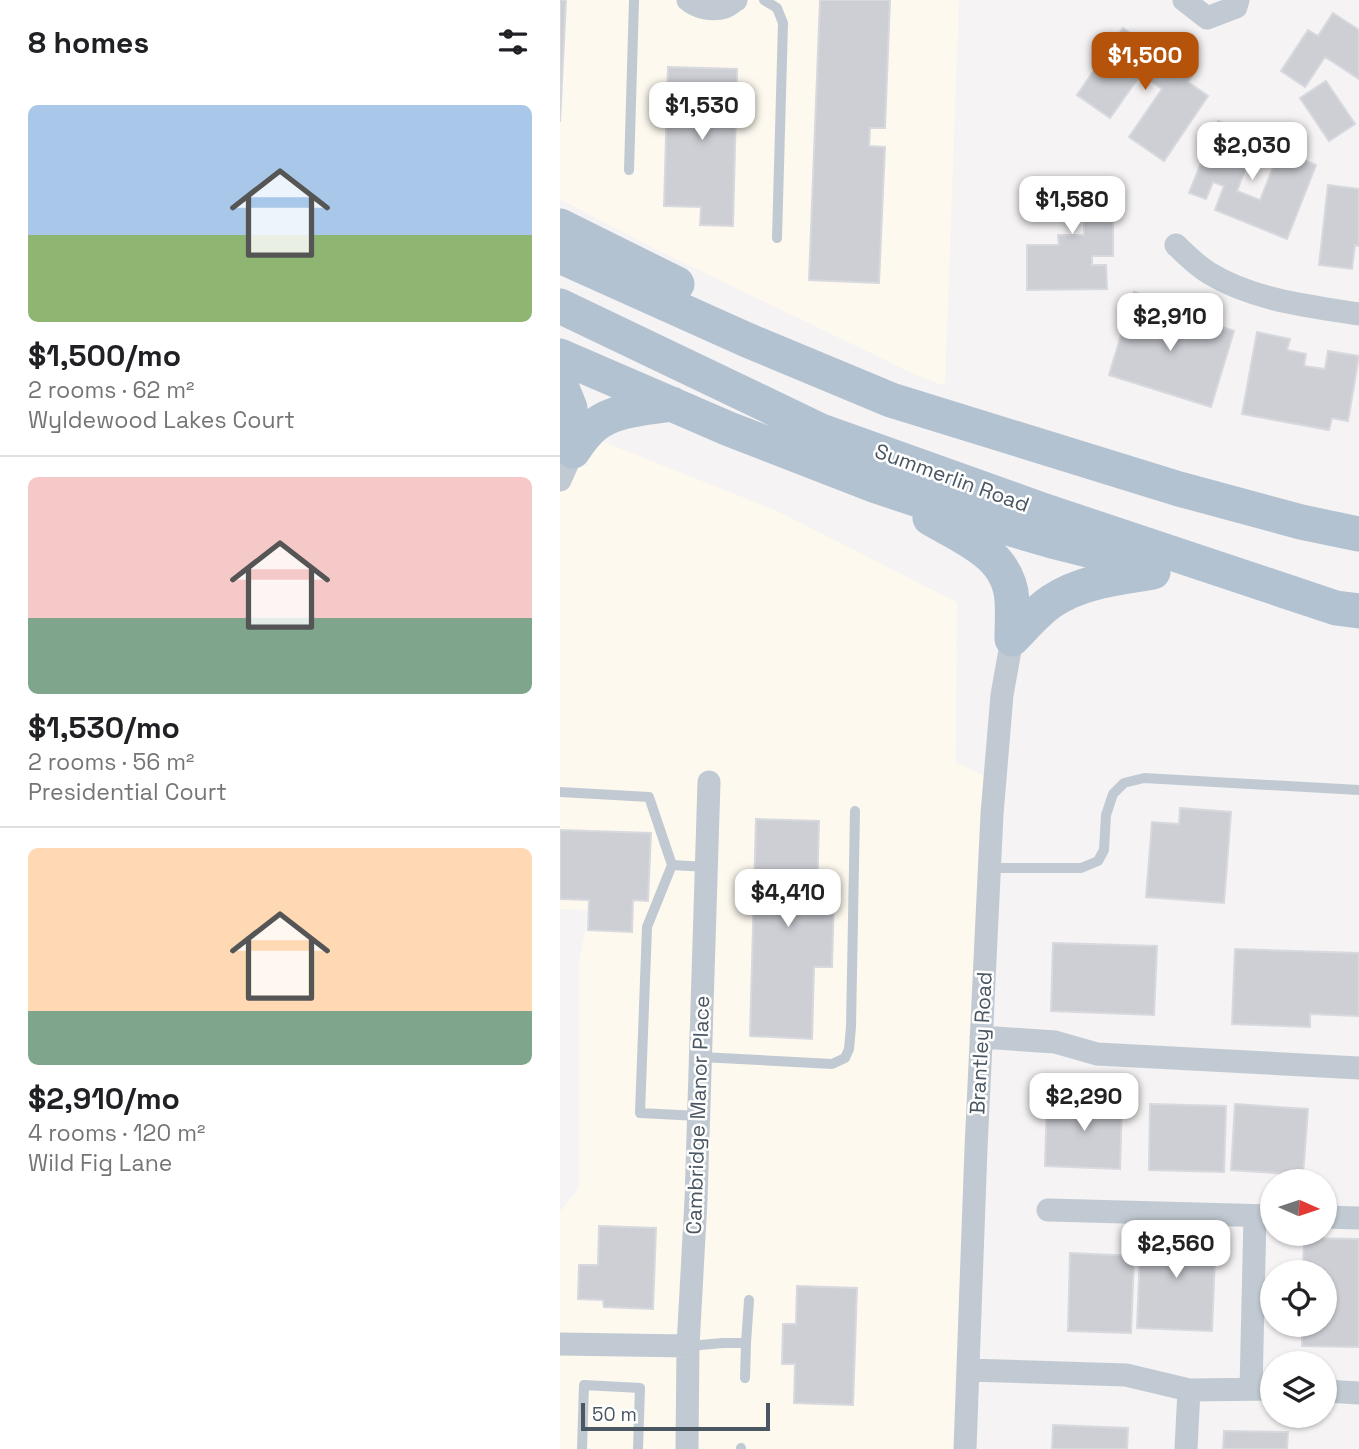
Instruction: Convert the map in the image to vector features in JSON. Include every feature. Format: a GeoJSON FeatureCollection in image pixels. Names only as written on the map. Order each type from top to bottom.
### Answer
{"type":"FeatureCollection","features":[{"type":"Feature","properties":{"kind":"main road"},"geometry":{"type":"LineString","coordinates":[[560,226],[811,351],[930,402],[1098,464]]}},
{"type":"Feature","properties":{"kind":"main road"},"geometry":{"type":"LineString","coordinates":[[560,256],[747,340],[891,400],[1179,489],[1289,519],[1359,534]]}},
{"type":"Feature","properties":{"kind":"main road","name":"Summerlin Road"},"geometry":{"type":"LineString","coordinates":[[560,306],[821,431],[1055,514],[1348,609]]}},
{"type":"Feature","properties":{"kind":"main road"},"geometry":{"type":"LineString","coordinates":[[560,356],[729,429],[876,486],[967,516],[1164,569],[1348,609]]}},
{"type":"Feature","properties":{"kind":"main road"},"geometry":{"type":"LineString","coordinates":[[560,383],[570,408],[563,472]]}},
{"type":"Feature","properties":{"kind":"main road"},"geometry":{"type":"LineString","coordinates":[[563,472],[585,434],[594,425],[617,414],[672,404]]}},
{"type":"Feature","properties":{"kind":"main road"},"geometry":{"type":"LineString","coordinates":[[876,486],[988,553],[999,564],[1006,574],[1012,597],[1012,639]]}},
{"type":"Feature","properties":{"kind":"main road"},"geometry":{"type":"LineString","coordinates":[[1012,639],[1038,612],[1071,591],[1090,584],[1164,569]]}},
{"type":"Feature","properties":{"kind":"street"},"geometry":{"type":"LineString","coordinates":[[688,0],[711,9],[724,7],[736,0]]}},
{"type":"Feature","properties":{"kind":"street"},"geometry":{"type":"LineString","coordinates":[[1184,0],[1207,18],[1236,8],[1238,0]]}},
{"type":"Feature","properties":{"kind":"street"},"geometry":{"type":"LineString","coordinates":[[1176,244],[1207,271],[1235,287],[1290,302],[1359,314]]}},
{"type":"Feature","properties":{"kind":"street","name":"Brantley Road"},"geometry":{"type":"LineString","coordinates":[[965,1449],[989,868],[1002,695],[1012,639]]}},
{"type":"Feature","properties":{"kind":"street","name":"Cambridge Manor Place"},"geometry":{"type":"LineString","coordinates":[[687,1449],[688,1346],[696,1200],[709,782]]}},
{"type":"Feature","properties":{"kind":"street"},"geometry":{"type":"LineString","coordinates":[[981,1037],[1055,1042],[1097,1054],[1359,1068]]}},
{"type":"Feature","properties":{"kind":"street"},"geometry":{"type":"LineString","coordinates":[[1048,1210],[1260,1216]]}},
{"type":"Feature","properties":{"kind":"street"},"geometry":{"type":"LineString","coordinates":[[1337,1217],[1359,1218]]}},
{"type":"Feature","properties":{"kind":"street"},"geometry":{"type":"LineString","coordinates":[[1262,1351],[1264,1246]]}},
{"type":"Feature","properties":{"kind":"street"},"geometry":{"type":"LineString","coordinates":[[560,1343],[688,1346]]}},
{"type":"Feature","properties":{"kind":"street"},"geometry":{"type":"LineString","coordinates":[[968,1370],[1126,1375],[1189,1390],[1260,1389]]}},
{"type":"Feature","properties":{"kind":"street"},"geometry":{"type":"LineString","coordinates":[[1186,1449],[1189,1390]]}},
{"type":"Feature","properties":{"kind":"street"},"geometry":{"type":"LineString","coordinates":[[1337,1392],[1359,1393]]}},
{"type":"Feature","properties":{"kind":"lane"},"geometry":{"type":"LineString","coordinates":[[629,170],[634,0]]}},
{"type":"Feature","properties":{"kind":"lane"},"geometry":{"type":"LineString","coordinates":[[764,0],[777,8],[783,23],[777,238]]}},
{"type":"Feature","properties":{"kind":"lane"},"geometry":{"type":"LineString","coordinates":[[989,868],[1081,868],[1098,861],[1104,850],[1106,815],[1113,794],[1124,783],[1144,778],[1359,790]]}},
{"type":"Feature","properties":{"kind":"lane"},"geometry":{"type":"LineString","coordinates":[[560,792],[649,797],[672,865],[647,927],[640,1113],[699,1116]]}},
{"type":"Feature","properties":{"kind":"lane"},"geometry":{"type":"LineString","coordinates":[[701,1056],[832,1064],[845,1058],[849,1049],[851,1027],[855,811]]}},
{"type":"Feature","properties":{"kind":"lane"},"geometry":{"type":"LineString","coordinates":[[672,865],[707,867]]}},
{"type":"Feature","properties":{"kind":"lane"},"geometry":{"type":"LineString","coordinates":[[745,1378],[749,1300]]}},
{"type":"Feature","properties":{"kind":"lane"},"geometry":{"type":"LineString","coordinates":[[688,1346],[747,1343]]}},
{"type":"Feature","properties":{"kind":"lane"},"geometry":{"type":"LineString","coordinates":[[582,1449],[584,1385],[640,1388],[638,1449]]}},
{"type":"Feature","properties":{"kind":"shaded area"},"geometry":{"type":"Polygon","coordinates":[[[560,0],[959,0],[945,386],[916,375],[651,247],[560,199],[560,0]]]}},
{"type":"Feature","properties":{"kind":"shaded area"},"geometry":{"type":"Polygon","coordinates":[[[599,440],[775,510],[957,602],[956,763],[988,777],[963,1449],[560,1449],[560,1211],[579,1188],[579,960],[587,910],[560,909],[560,464],[577,469],[580,465],[587,465],[587,455],[599,440]]]}},
{"type":"Feature","properties":{"kind":"building"},"geometry":{"type":"Polygon","coordinates":[[[560,0],[566,0],[560,122],[560,0]]]}},
{"type":"Feature","properties":{"kind":"building"},"geometry":{"type":"Polygon","coordinates":[[[820,0],[890,0],[885,128],[870,128],[869,146],[885,147],[879,283],[809,280],[820,0]]]}},
{"type":"Feature","properties":{"kind":"building"},"geometry":{"type":"Polygon","coordinates":[[[1333,13],[1359,30],[1359,79],[1325,57],[1305,87],[1281,71],[1308,30],[1318,36],[1333,13]]]}},
{"type":"Feature","properties":{"kind":"building"},"geometry":{"type":"Polygon","coordinates":[[[1123,28],[1192,76],[1188,82],[1208,96],[1164,161],[1129,137],[1162,89],[1141,74],[1110,118],[1077,95],[1123,28]]]}},
{"type":"Feature","properties":{"kind":"building"},"geometry":{"type":"Polygon","coordinates":[[[668,67],[737,69],[733,226],[700,225],[701,207],[664,206],[668,67]]]}},
{"type":"Feature","properties":{"kind":"building"},"geometry":{"type":"Polygon","coordinates":[[[1326,81],[1355,124],[1329,141],[1300,98],[1326,81]]]}},
{"type":"Feature","properties":{"kind":"building"},"geometry":{"type":"Polygon","coordinates":[[[1218,121],[1258,136],[1237,191],[1260,200],[1280,150],[1316,165],[1287,239],[1215,210],[1224,186],[1213,182],[1206,199],[1189,193],[1218,121]]]}},
{"type":"Feature","properties":{"kind":"building"},"geometry":{"type":"Polygon","coordinates":[[[1035,179],[1105,179],[1106,205],[1113,205],[1113,256],[1092,256],[1092,265],[1106,265],[1107,289],[1027,290],[1027,245],[1059,245],[1058,235],[1084,235],[1084,220],[1035,220],[1035,179]]]}},
{"type":"Feature","properties":{"kind":"building"},"geometry":{"type":"Polygon","coordinates":[[[1328,185],[1359,189],[1359,246],[1355,245],[1352,269],[1319,265],[1328,185]]]}},
{"type":"Feature","properties":{"kind":"building"},"geometry":{"type":"Polygon","coordinates":[[[1134,292],[1167,303],[1163,315],[1181,321],[1178,332],[1198,338],[1204,321],[1234,331],[1211,407],[1109,375],[1134,292]]]}},
{"type":"Feature","properties":{"kind":"building"},"geometry":{"type":"Polygon","coordinates":[[[1257,332],[1290,339],[1287,350],[1306,354],[1304,366],[1325,369],[1328,351],[1359,356],[1348,421],[1332,418],[1329,430],[1242,414],[1257,332]]]}},
{"type":"Feature","properties":{"kind":"building"},"geometry":{"type":"Polygon","coordinates":[[[1180,808],[1231,812],[1224,903],[1146,897],[1152,822],[1179,824],[1180,808]]]}},
{"type":"Feature","properties":{"kind":"building"},"geometry":{"type":"Polygon","coordinates":[[[756,819],[819,821],[817,895],[834,895],[832,967],[814,967],[812,1039],[750,1036],[756,819]]]}},
{"type":"Feature","properties":{"kind":"building"},"geometry":{"type":"Polygon","coordinates":[[[560,830],[651,833],[648,901],[633,900],[632,932],[588,930],[589,900],[560,899],[560,830]]]}},
{"type":"Feature","properties":{"kind":"building"},"geometry":{"type":"Polygon","coordinates":[[[1053,943],[1157,946],[1154,1015],[1051,1011],[1053,943]]]}},
{"type":"Feature","properties":{"kind":"building"},"geometry":{"type":"Polygon","coordinates":[[[1235,949],[1359,953],[1359,1016],[1310,1014],[1310,1027],[1232,1024],[1235,949]]]}},
{"type":"Feature","properties":{"kind":"building"},"geometry":{"type":"Polygon","coordinates":[[[1047,1098],[1122,1101],[1120,1169],[1045,1166],[1047,1098]]]}},
{"type":"Feature","properties":{"kind":"building"},"geometry":{"type":"Polygon","coordinates":[[[1150,1104],[1226,1106],[1224,1172],[1149,1170],[1150,1104]]]}},
{"type":"Feature","properties":{"kind":"building"},"geometry":{"type":"Polygon","coordinates":[[[1235,1104],[1308,1109],[1303,1169],[1260,1169],[1260,1172],[1231,1170],[1235,1104]]]}},
{"type":"Feature","properties":{"kind":"building"},"geometry":{"type":"Polygon","coordinates":[[[599,1226],[656,1228],[653,1309],[604,1307],[603,1300],[578,1299],[579,1265],[598,1265],[599,1226]]]}},
{"type":"Feature","properties":{"kind":"building"},"geometry":{"type":"Polygon","coordinates":[[[1141,1229],[1216,1232],[1212,1331],[1137,1328],[1141,1229]]]}},
{"type":"Feature","properties":{"kind":"building"},"geometry":{"type":"Polygon","coordinates":[[[1337,1239],[1359,1239],[1359,1347],[1302,1346],[1302,1337],[1337,1337],[1337,1260],[1303,1260],[1304,1246],[1337,1246],[1337,1239]]]}},
{"type":"Feature","properties":{"kind":"building"},"geometry":{"type":"Polygon","coordinates":[[[1070,1253],[1134,1256],[1131,1333],[1068,1331],[1070,1253]]]}},
{"type":"Feature","properties":{"kind":"building"},"geometry":{"type":"Polygon","coordinates":[[[797,1286],[857,1288],[853,1405],[794,1403],[795,1364],[782,1364],[783,1324],[796,1324],[797,1286]]]}},
{"type":"Feature","properties":{"kind":"building"},"geometry":{"type":"Polygon","coordinates":[[[1053,1425],[1128,1428],[1127,1449],[1052,1449],[1053,1425]]]}},
{"type":"Feature","properties":{"kind":"building"},"geometry":{"type":"Polygon","coordinates":[[[1224,1431],[1288,1432],[1287,1449],[1223,1449],[1224,1431]]]}}]}
